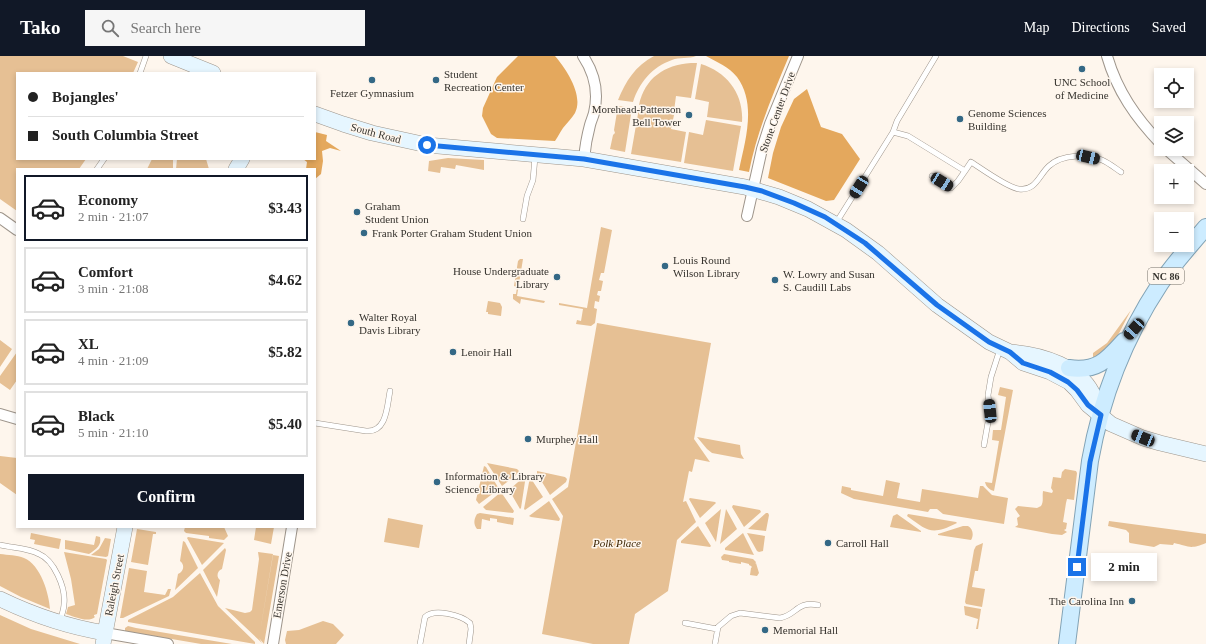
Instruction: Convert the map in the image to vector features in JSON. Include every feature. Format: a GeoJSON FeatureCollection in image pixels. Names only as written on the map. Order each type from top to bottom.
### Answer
{"type":"FeatureCollection","features":[{"type":"Feature","properties":{"kind":"main road"},"geometry":{"type":"LineString","coordinates":[[171,56],[211,72]]}},
{"type":"Feature","properties":{"kind":"main road","name":"South Road"},"geometry":{"type":"LineString","coordinates":[[316,114],[372,133],[420,144],[584,159],[752,189],[780,197],[808,208],[836,224],[878,253],[919,290],[955,318],[1023,363],[1050,372],[1068,382],[1077,390],[1088,405],[1101,415]]}},
{"type":"Feature","properties":{"kind":"main road","name":"NC 86"},"geometry":{"type":"LineString","coordinates":[[1067,644],[1090,462],[1101,415],[1114,374],[1134,329],[1160,283],[1206,227]]}},
{"type":"Feature","properties":{"kind":"main road"},"geometry":{"type":"LineString","coordinates":[[1069,368],[1084,369],[1108,359],[1134,329]]}},
{"type":"Feature","properties":{"kind":"main road","name":"South Road"},"geometry":{"type":"LineString","coordinates":[[1005,350],[1026,353],[1044,358],[1069,368],[1082,380],[1093,395],[1101,415]]}},
{"type":"Feature","properties":{"kind":"main road"},"geometry":{"type":"LineString","coordinates":[[1101,415],[1111,424],[1143,438],[1206,454]]}},
{"type":"Feature","properties":{"kind":"main road","name":"Raleigh Street"},"geometry":{"type":"LineString","coordinates":[[104,639],[126,528]]}},
{"type":"Feature","properties":{"kind":"main road"},"geometry":{"type":"LineString","coordinates":[[0,599],[24,610],[104,639]]}},
{"type":"Feature","properties":{"kind":"street"},"geometry":{"type":"LineString","coordinates":[[583,56],[593,73],[596,98],[584,159]]}},
{"type":"Feature","properties":{"kind":"street","name":"Stone Center Drive"},"geometry":{"type":"LineString","coordinates":[[747,216],[762,149],[770,124],[798,56]]}},
{"type":"Feature","properties":{"kind":"street"},"geometry":{"type":"LineString","coordinates":[[1107,56],[1117,84],[1131,109],[1154,137]]}},
{"type":"Feature","properties":{"kind":"street"},"geometry":{"type":"LineString","coordinates":[[1174,156],[1206,184]]}},
{"type":"Feature","properties":{"kind":"street"},"geometry":{"type":"LineString","coordinates":[[0,218],[16,229]]}},
{"type":"Feature","properties":{"kind":"street"},"geometry":{"type":"LineString","coordinates":[[0,414],[16,419]]}},
{"type":"Feature","properties":{"kind":"street","name":"Emerson Drive"},"geometry":{"type":"LineString","coordinates":[[273,644],[292,528]]}},
{"type":"Feature","properties":{"kind":"street"},"geometry":{"type":"LineString","coordinates":[[104,639],[168,644]]}},
{"type":"Feature","properties":{"kind":"lane"},"geometry":{"type":"LineString","coordinates":[[140,72],[146,56]]}},
{"type":"Feature","properties":{"kind":"lane"},"geometry":{"type":"LineString","coordinates":[[836,224],[893,132],[898,119],[936,56]]}},
{"type":"Feature","properties":{"kind":"lane"},"geometry":{"type":"LineString","coordinates":[[893,132],[908,136],[965,171]]}},
{"type":"Feature","properties":{"kind":"lane"},"geometry":{"type":"LineString","coordinates":[[523,219],[527,196],[533,180],[535,154]]}},
{"type":"Feature","properties":{"kind":"lane"},"geometry":{"type":"LineString","coordinates":[[932,176],[951,188],[958,181],[971,162],[1010,186],[1020,189],[1029,188],[1033,186],[1050,165],[1068,157],[1088,157],[1103,161],[1121,172]]}},
{"type":"Feature","properties":{"kind":"lane"},"geometry":{"type":"LineString","coordinates":[[984,445],[990,411],[988,395],[991,376],[996,358],[1005,350]]}},
{"type":"Feature","properties":{"kind":"lane"},"geometry":{"type":"LineString","coordinates":[[316,423],[366,431],[375,430],[379,428],[383,421],[390,391]]}},
{"type":"Feature","properties":{"kind":"lane"},"geometry":{"type":"LineString","coordinates":[[0,545],[35,552],[48,559],[60,579],[63,594],[64,604],[60,623]]}},
{"type":"Feature","properties":{"kind":"lane"},"geometry":{"type":"LineString","coordinates":[[715,644],[717,629],[720,624],[737,613],[780,618],[787,617],[798,608],[806,604],[818,605]]}},
{"type":"Feature","properties":{"kind":"lane"},"geometry":{"type":"LineString","coordinates":[[420,644],[425,617],[431,613],[437,613],[460,616],[470,623],[471,629],[469,644]]}},
{"type":"Feature","properties":{"kind":"lane"},"geometry":{"type":"LineString","coordinates":[[685,623],[717,629]]}},
{"type":"Feature","properties":{"kind":"green space"},"geometry":{"type":"Polygon","coordinates":[[[0,56],[123,56],[138,62],[133,72],[16,72],[16,160],[85,160],[80,168],[16,168],[16,210],[0,199],[0,56]]]}},
{"type":"Feature","properties":{"kind":"green space"},"geometry":{"type":"Polygon","coordinates":[[[654,56],[696,56],[675,59],[665,63],[647,76],[639,88],[633,102],[618,100],[624,87],[636,69],[654,56]]]}},
{"type":"Feature","properties":{"kind":"green space"},"geometry":{"type":"Polygon","coordinates":[[[697,63],[691,98],[676,96],[674,111],[639,105],[646,87],[657,75],[672,67],[697,63]]]}},
{"type":"Feature","properties":{"kind":"green space"},"geometry":{"type":"Polygon","coordinates":[[[701,64],[719,72],[726,78],[737,93],[742,112],[742,122],[707,117],[709,102],[695,99],[701,64]]]}},
{"type":"Feature","properties":{"kind":"green space"},"geometry":{"type":"Polygon","coordinates":[[[618,106],[632,108],[625,152],[610,149],[613,135],[615,133],[614,130],[618,106]]]}},
{"type":"Feature","properties":{"kind":"green space"},"geometry":{"type":"Polygon","coordinates":[[[639,108],[674,115],[671,129],[686,132],[681,162],[631,154],[639,108]]]}},
{"type":"Feature","properties":{"kind":"green space"},"geometry":{"type":"Polygon","coordinates":[[[706,120],[741,126],[733,171],[684,163],[689,132],[703,135],[706,120]]]}},
{"type":"Feature","properties":{"kind":"green space"},"geometry":{"type":"Polygon","coordinates":[[[448,158],[484,160],[484,170],[456,165],[455,169],[441,167],[440,173],[428,171],[429,161],[448,158]]]}},
{"type":"Feature","properties":{"kind":"green space"},"geometry":{"type":"Polygon","coordinates":[[[152,160],[173,160],[173,168],[148,168],[152,160]]]}},
{"type":"Feature","properties":{"kind":"green space"},"geometry":{"type":"Polygon","coordinates":[[[177,160],[206,160],[209,168],[176,168],[177,160]]]}},
{"type":"Feature","properties":{"kind":"green space"},"geometry":{"type":"Polygon","coordinates":[[[601,227],[612,230],[604,273],[601,273],[599,280],[603,281],[601,291],[598,291],[597,295],[600,296],[599,302],[595,301],[594,308],[597,309],[595,323],[591,326],[576,324],[577,320],[581,321],[583,309],[559,305],[559,303],[587,308],[601,227]]]}},
{"type":"Feature","properties":{"kind":"green space"},"geometry":{"type":"Polygon","coordinates":[[[523,259],[517,296],[545,301],[544,303],[521,299],[520,304],[513,299],[513,294],[516,294],[517,287],[514,286],[518,261],[523,259]]]}},
{"type":"Feature","properties":{"kind":"green space"},"geometry":{"type":"Polygon","coordinates":[[[488,301],[500,303],[502,307],[501,316],[488,314],[488,312],[486,312],[488,301]]]}},
{"type":"Feature","properties":{"kind":"green space"},"geometry":{"type":"Polygon","coordinates":[[[1131,310],[1110,348],[1093,360],[1093,353],[1107,343],[1131,310]]]}},
{"type":"Feature","properties":{"kind":"green space","name":"Polk Place"},"geometry":{"type":"Polygon","coordinates":[[[597,323],[711,343],[694,439],[710,462],[695,459],[692,472],[689,471],[683,502],[686,501],[696,522],[677,540],[668,591],[635,614],[629,644],[593,644],[542,634],[563,516],[552,499],[568,487],[597,323]]]}},
{"type":"Feature","properties":{"kind":"green space"},"geometry":{"type":"Polygon","coordinates":[[[0,340],[12,349],[0,367],[0,340]]]}},
{"type":"Feature","properties":{"kind":"green space"},"geometry":{"type":"Polygon","coordinates":[[[16,353],[16,381],[10,390],[0,383],[0,376],[16,353]]]}},
{"type":"Feature","properties":{"kind":"green space"},"geometry":{"type":"Polygon","coordinates":[[[1000,387],[1013,390],[994,491],[988,488],[985,482],[992,483],[999,441],[992,440],[993,430],[1001,430],[1006,397],[998,395],[1000,387]]]}},
{"type":"Feature","properties":{"kind":"green space"},"geometry":{"type":"Polygon","coordinates":[[[697,437],[740,445],[741,454],[744,459],[712,453],[697,437]]]}},
{"type":"Feature","properties":{"kind":"green space"},"geometry":{"type":"Polygon","coordinates":[[[0,456],[16,458],[16,494],[0,483],[0,456]]]}},
{"type":"Feature","properties":{"kind":"green space"},"geometry":{"type":"Polygon","coordinates":[[[487,463],[517,469],[519,471],[502,486],[487,463]]]}},
{"type":"Feature","properties":{"kind":"green space"},"geometry":{"type":"Polygon","coordinates":[[[484,466],[499,489],[479,504],[476,500],[484,466]]]}},
{"type":"Feature","properties":{"kind":"green space"},"geometry":{"type":"Polygon","coordinates":[[[1065,469],[1076,471],[1077,473],[1074,500],[1067,499],[1066,503],[1063,522],[1067,523],[1066,529],[1064,530],[1067,532],[1062,535],[1015,527],[1018,525],[1017,518],[1020,516],[1015,509],[1018,506],[1037,508],[1041,506],[1043,501],[1043,491],[1052,493],[1053,491],[1051,488],[1053,477],[1061,478],[1062,472],[1065,469]]]}},
{"type":"Feature","properties":{"kind":"green space"},"geometry":{"type":"Polygon","coordinates":[[[537,471],[565,477],[567,479],[566,482],[550,495],[537,474],[537,471]]]}},
{"type":"Feature","properties":{"kind":"green space"},"geometry":{"type":"Polygon","coordinates":[[[526,475],[521,508],[520,509],[509,490],[526,475]]]}},
{"type":"Feature","properties":{"kind":"green space"},"geometry":{"type":"Polygon","coordinates":[[[530,477],[543,497],[525,510],[524,509],[530,477]]]}},
{"type":"Feature","properties":{"kind":"green space"},"geometry":{"type":"Polygon","coordinates":[[[886,480],[900,483],[897,498],[920,502],[922,489],[978,498],[980,486],[983,486],[992,495],[1008,498],[1004,524],[943,514],[937,509],[930,509],[928,512],[854,499],[841,493],[842,486],[851,488],[851,490],[883,496],[886,480]]]}},
{"type":"Feature","properties":{"kind":"green space"},"geometry":{"type":"Polygon","coordinates":[[[501,492],[514,511],[513,513],[486,510],[483,507],[501,492]]]}},
{"type":"Feature","properties":{"kind":"green space"},"geometry":{"type":"Polygon","coordinates":[[[689,499],[716,503],[700,518],[689,499]]]}},
{"type":"Feature","properties":{"kind":"green space"},"geometry":{"type":"Polygon","coordinates":[[[549,501],[560,519],[559,521],[529,516],[549,501]]]}},
{"type":"Feature","properties":{"kind":"green space"},"geometry":{"type":"Polygon","coordinates":[[[733,505],[760,510],[761,512],[744,527],[732,507],[733,505]]]}},
{"type":"Feature","properties":{"kind":"green space"},"geometry":{"type":"Polygon","coordinates":[[[721,509],[716,542],[705,523],[721,509]]]}},
{"type":"Feature","properties":{"kind":"green space"},"geometry":{"type":"Polygon","coordinates":[[[726,509],[737,529],[720,544],[726,509]]]}},
{"type":"Feature","properties":{"kind":"green space"},"geometry":{"type":"Polygon","coordinates":[[[480,513],[514,518],[513,525],[497,522],[497,519],[490,518],[490,521],[482,519],[481,529],[477,529],[474,523],[477,514],[480,513]]]}},
{"type":"Feature","properties":{"kind":"green space"},"geometry":{"type":"Polygon","coordinates":[[[766,513],[769,515],[766,531],[748,529],[766,513]]]}},
{"type":"Feature","properties":{"kind":"green space"},"geometry":{"type":"Polygon","coordinates":[[[897,514],[921,532],[890,527],[893,516],[897,514]]]}},
{"type":"Feature","properties":{"kind":"green space"},"geometry":{"type":"Polygon","coordinates":[[[908,514],[957,523],[941,530],[930,530],[907,516],[908,514]]]}},
{"type":"Feature","properties":{"kind":"green space"},"geometry":{"type":"Polygon","coordinates":[[[388,518],[423,525],[419,548],[384,542],[388,518]]]}},
{"type":"Feature","properties":{"kind":"green space"},"geometry":{"type":"Polygon","coordinates":[[[1109,521],[1206,534],[1206,543],[1193,547],[1174,543],[1173,545],[1160,544],[1154,547],[1130,543],[1129,533],[1126,530],[1108,526],[1109,521]]]}},
{"type":"Feature","properties":{"kind":"green space"},"geometry":{"type":"Polygon","coordinates":[[[698,526],[711,546],[710,547],[681,543],[681,541],[698,526]]]}},
{"type":"Feature","properties":{"kind":"green space"},"geometry":{"type":"Polygon","coordinates":[[[963,526],[968,526],[972,530],[973,534],[971,540],[938,535],[938,534],[963,526]]]}},
{"type":"Feature","properties":{"kind":"green space"},"geometry":{"type":"Polygon","coordinates":[[[185,528],[224,528],[228,536],[224,540],[209,538],[209,536],[186,533],[184,531],[185,528]]]}},
{"type":"Feature","properties":{"kind":"green space"},"geometry":{"type":"Polygon","coordinates":[[[256,528],[274,528],[271,544],[254,540],[256,528]]]}},
{"type":"Feature","properties":{"kind":"green space"},"geometry":{"type":"Polygon","coordinates":[[[137,529],[156,532],[156,534],[153,534],[148,565],[131,562],[137,529]]]}},
{"type":"Feature","properties":{"kind":"green space"},"geometry":{"type":"Polygon","coordinates":[[[31,533],[61,539],[59,549],[34,544],[35,540],[30,539],[31,533]]]}},
{"type":"Feature","properties":{"kind":"green space"},"geometry":{"type":"Polygon","coordinates":[[[743,533],[754,555],[725,550],[725,548],[743,533]]]}},
{"type":"Feature","properties":{"kind":"green space"},"geometry":{"type":"Polygon","coordinates":[[[747,533],[765,536],[763,551],[757,551],[747,533]]]}},
{"type":"Feature","properties":{"kind":"green space"},"geometry":{"type":"Polygon","coordinates":[[[96,536],[100,537],[100,543],[94,551],[89,554],[65,549],[65,540],[94,545],[96,536]]]}},
{"type":"Feature","properties":{"kind":"green space"},"geometry":{"type":"Polygon","coordinates":[[[105,538],[111,539],[108,556],[91,555],[99,549],[105,538]]]}},
{"type":"Feature","properties":{"kind":"green space"},"geometry":{"type":"Polygon","coordinates":[[[187,538],[224,543],[202,565],[187,538]]]}},
{"type":"Feature","properties":{"kind":"green space"},"geometry":{"type":"Polygon","coordinates":[[[183,541],[185,542],[198,568],[175,590],[178,574],[183,568],[183,564],[180,561],[183,541]]]}},
{"type":"Feature","properties":{"kind":"green space"},"geometry":{"type":"Polygon","coordinates":[[[983,543],[978,571],[975,571],[972,587],[985,589],[982,607],[966,604],[965,602],[974,550],[976,546],[983,543]]]}},
{"type":"Feature","properties":{"kind":"green space"},"geometry":{"type":"Polygon","coordinates":[[[225,548],[226,550],[222,569],[218,574],[220,580],[217,597],[203,570],[225,548]]]}},
{"type":"Feature","properties":{"kind":"green space"},"geometry":{"type":"Polygon","coordinates":[[[64,552],[107,560],[97,614],[94,615],[95,617],[92,619],[81,619],[66,614],[68,607],[75,605],[71,579],[64,552]]]}},
{"type":"Feature","properties":{"kind":"green space"},"geometry":{"type":"Polygon","coordinates":[[[258,552],[273,554],[259,638],[262,643],[225,608],[245,613],[252,610],[259,559],[258,552]]]}},
{"type":"Feature","properties":{"kind":"green space"},"geometry":{"type":"Polygon","coordinates":[[[0,554],[24,558],[35,567],[46,588],[50,609],[21,597],[0,586],[0,554]]]}},
{"type":"Feature","properties":{"kind":"green space"},"geometry":{"type":"Polygon","coordinates":[[[724,554],[753,559],[756,562],[755,564],[756,563],[759,573],[757,576],[750,575],[752,567],[749,564],[722,560],[721,557],[724,554]]]}},
{"type":"Feature","properties":{"kind":"green space"},"geometry":{"type":"Polygon","coordinates":[[[273,555],[279,556],[264,644],[259,638],[273,555]]]}},
{"type":"Feature","properties":{"kind":"green space"},"geometry":{"type":"Polygon","coordinates":[[[129,568],[147,571],[144,592],[165,595],[168,589],[171,589],[169,596],[123,618],[120,618],[129,568]]]}},
{"type":"Feature","properties":{"kind":"green space"},"geometry":{"type":"Polygon","coordinates":[[[200,573],[218,606],[255,642],[255,644],[128,622],[128,620],[173,597],[200,573]]]}},
{"type":"Feature","properties":{"kind":"green space"},"geometry":{"type":"Polygon","coordinates":[[[964,606],[981,609],[978,629],[976,629],[978,619],[965,615],[964,606]]]}},
{"type":"Feature","properties":{"kind":"green space"},"geometry":{"type":"Polygon","coordinates":[[[0,615],[31,629],[80,644],[0,644],[0,615]]]}},
{"type":"Feature","properties":{"kind":"green space"},"geometry":{"type":"Polygon","coordinates":[[[323,621],[333,624],[344,635],[336,644],[286,644],[285,640],[287,631],[299,630],[323,621]]]}},
{"type":"Feature","properties":{"kind":"green space"},"geometry":{"type":"Polygon","coordinates":[[[128,626],[232,644],[201,644],[125,631],[125,628],[128,626]]]}},
{"type":"Feature","properties":{"kind":"shaded area"},"geometry":{"type":"Polygon","coordinates":[[[518,56],[555,56],[569,75],[576,90],[577,106],[575,113],[555,141],[497,138],[491,134],[482,116],[483,108],[497,77],[518,56]]]}},
{"type":"Feature","properties":{"kind":"shaded area"},"geometry":{"type":"Polygon","coordinates":[[[706,56],[789,56],[761,127],[749,172],[739,170],[748,123],[747,99],[743,88],[737,77],[730,70],[706,56]]]}},
{"type":"Feature","properties":{"kind":"shaded area"},"geometry":{"type":"Polygon","coordinates":[[[807,89],[821,127],[842,134],[860,159],[834,200],[826,201],[768,178],[773,153],[781,127],[794,99],[807,89]]]}},
{"type":"Feature","properties":{"kind":"shaded area"},"geometry":{"type":"Polygon","coordinates":[[[316,132],[327,135],[326,141],[341,151],[330,148],[322,151],[323,161],[321,174],[316,178],[316,168],[306,168],[307,162],[304,160],[316,160],[316,132]]]}},
{"type":"Feature","properties":{"kind":"place","name":"UNC School of Medicine"},"geometry":{"type":"Point","coordinates":[1082,69]}},
{"type":"Feature","properties":{"kind":"place","name":"Fetzer Gymnasium"},"geometry":{"type":"Point","coordinates":[372,80]}},
{"type":"Feature","properties":{"kind":"place","name":"Student Recreation Center"},"geometry":{"type":"Point","coordinates":[436,80]}},
{"type":"Feature","properties":{"kind":"place","name":"Morehead-Patterson Bell Tower"},"geometry":{"type":"Point","coordinates":[689,115]}},
{"type":"Feature","properties":{"kind":"place","name":"Genome Sciences Building"},"geometry":{"type":"Point","coordinates":[960,119]}},
{"type":"Feature","properties":{"kind":"place","name":"Graham Student Union"},"geometry":{"type":"Point","coordinates":[357,212]}},
{"type":"Feature","properties":{"kind":"place","name":"Frank Porter Graham Student Union"},"geometry":{"type":"Point","coordinates":[364,233]}},
{"type":"Feature","properties":{"kind":"place","name":"Louis Round Wilson Library"},"geometry":{"type":"Point","coordinates":[665,266]}},
{"type":"Feature","properties":{"kind":"place","name":"House Undergraduate Library"},"geometry":{"type":"Point","coordinates":[557,277]}},
{"type":"Feature","properties":{"kind":"place","name":"W. Lowry and Susan S. Caudill Labs"},"geometry":{"type":"Point","coordinates":[775,280]}},
{"type":"Feature","properties":{"kind":"place","name":"Walter Royal Davis Library"},"geometry":{"type":"Point","coordinates":[351,323]}},
{"type":"Feature","properties":{"kind":"place","name":"Lenoir Hall"},"geometry":{"type":"Point","coordinates":[453,352]}},
{"type":"Feature","properties":{"kind":"place","name":"Murphey Hall"},"geometry":{"type":"Point","coordinates":[528,439]}},
{"type":"Feature","properties":{"kind":"place","name":"Information & Library Science Library"},"geometry":{"type":"Point","coordinates":[437,482]}},
{"type":"Feature","properties":{"kind":"place","name":"Carroll Hall"},"geometry":{"type":"Point","coordinates":[828,543]}},
{"type":"Feature","properties":{"kind":"place","name":"The Carolina Inn"},"geometry":{"type":"Point","coordinates":[1132,601]}},
{"type":"Feature","properties":{"kind":"place","name":"Memorial Hall"},"geometry":{"type":"Point","coordinates":[765,630]}},
{"type":"Feature","properties":{"kind":"route"},"geometry":{"type":"LineString","coordinates":[[427,145],[584,159],[745,187],[762,191],[808,208],[846,230],[878,253],[937,305],[973,331],[994,345],[1010,352],[1023,363],[1050,372],[1068,382],[1077,390],[1088,405],[1101,415],[1090,462],[1077,567]]}}]}
